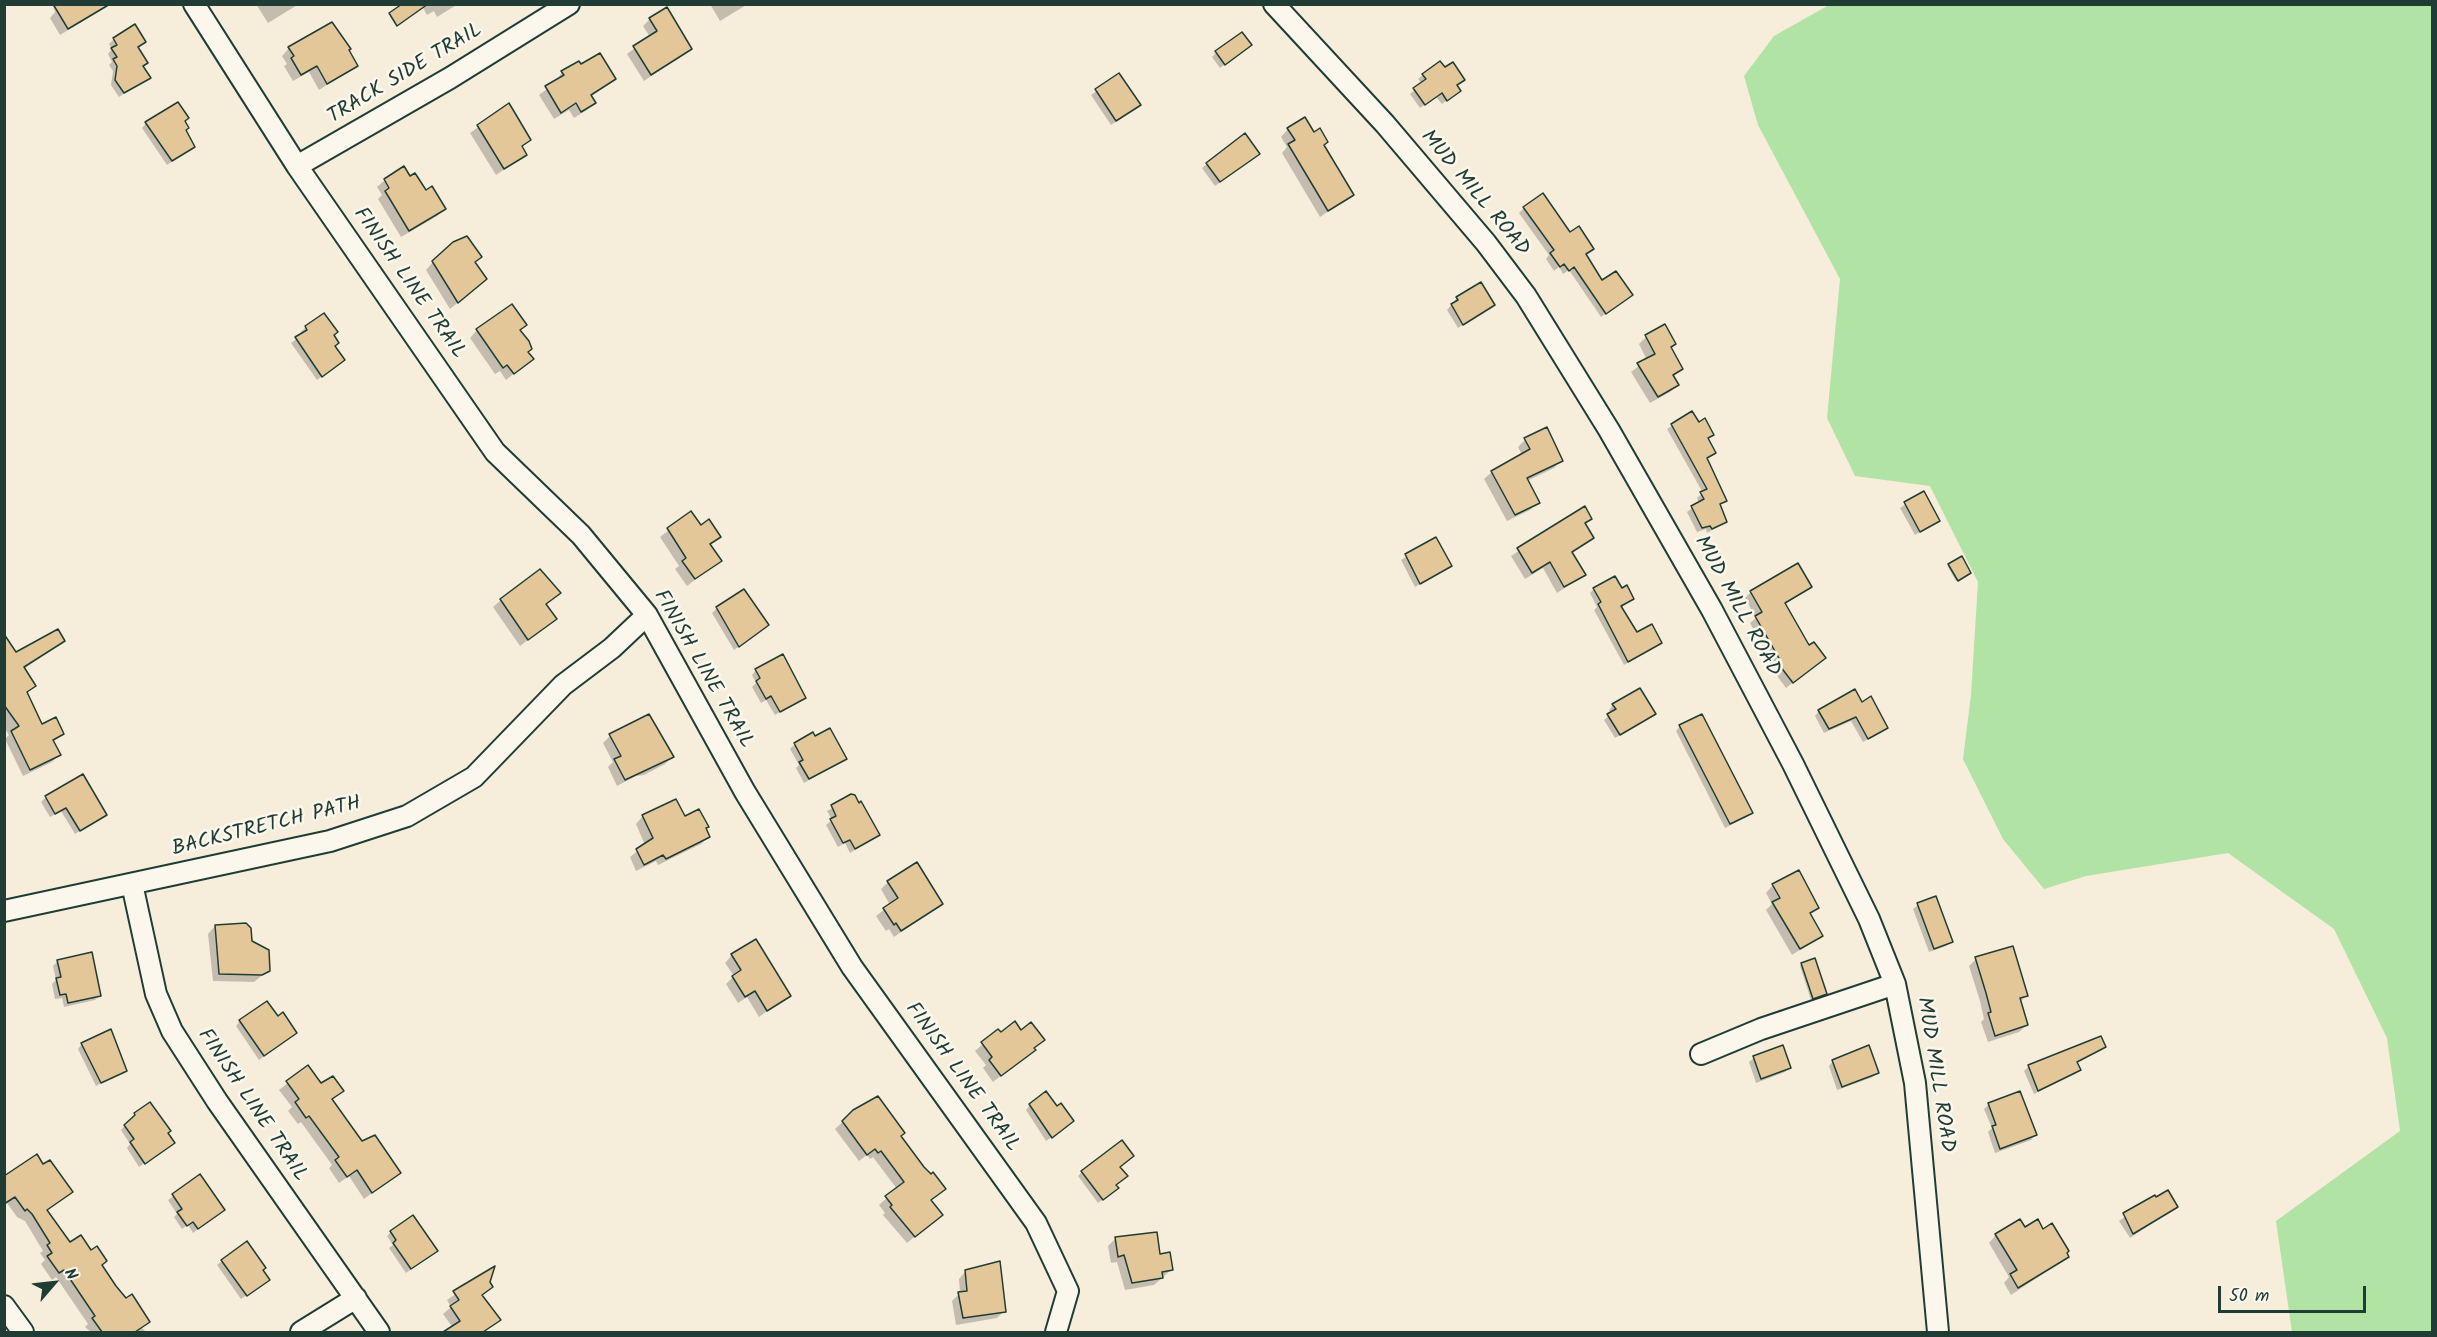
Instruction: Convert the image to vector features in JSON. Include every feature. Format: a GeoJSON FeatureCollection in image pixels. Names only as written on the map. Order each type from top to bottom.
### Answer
{"type":"FeatureCollection","features":[{"type":"Feature","properties":{"kind":"street","name":"FINISH LINE TRAIL"},"geometry":{"type":"LineString","coordinates":[[194,4],[297,166],[495,452],[581,535],[647,615],[745,792],[852,967],[1036,1223],[1068,1291],[1056,1332]]}},
{"type":"Feature","properties":{"kind":"street","name":"MUD MILL ROAD"},"geometry":{"type":"LineString","coordinates":[[1274,4],[1384,124],[1486,243],[1526,296],[1609,430],[1712,610],[1869,919],[1894,984],[1915,1083],[1938,1332]]}},
{"type":"Feature","properties":{"kind":"street","name":"TRACK SIDE TRAIL"},"geometry":{"type":"LineString","coordinates":[[297,166],[450,78],[568,5]]}},
{"type":"Feature","properties":{"kind":"street","name":"BACKSTRETCH PATH"},"geometry":{"type":"LineString","coordinates":[[4,911],[330,841],[407,816],[474,777],[563,685],[612,648],[647,615]]}},
{"type":"Feature","properties":{"kind":"street","name":"FINISH LINE TRAIL"},"geometry":{"type":"LineString","coordinates":[[132,884],[156,994],[172,1031],[217,1101],[379,1332]]}},
{"type":"Feature","properties":{"kind":"street"},"geometry":{"type":"LineString","coordinates":[[1701,1054],[1761,1029],[1894,984]]}},
{"type":"Feature","properties":{"kind":"street"},"geometry":{"type":"LineString","coordinates":[[301,1332],[356,1298]]}},
{"type":"Feature","properties":{"kind":"street"},"geometry":{"type":"LineString","coordinates":[[4,1306],[23,1332]]}},
{"type":"Feature","properties":{"kind":"green space"},"geometry":{"type":"Polygon","coordinates":[[[1829,5],[2432,5],[2432,1332],[2292,1332],[2276,1221],[2400,1131],[2387,1038],[2334,929],[2228,853],[2086,876],[2044,889],[2003,839],[1963,759],[1971,695],[1978,582],[1930,486],[1855,476],[1827,418],[1840,279],[1758,125],[1744,76],[1774,36],[1829,5]]]}},
{"type":"Feature","properties":{"kind":"building"},"geometry":{"type":"Polygon","coordinates":[[[53,4],[110,4],[68,29],[53,4]]]}},
{"type":"Feature","properties":{"kind":"building"},"geometry":{"type":"Polygon","coordinates":[[[402,4],[428,4],[397,26],[389,13],[402,4]]]}},
{"type":"Feature","properties":{"kind":"building"},"geometry":{"type":"Polygon","coordinates":[[[667,7],[692,49],[651,75],[633,46],[657,31],[649,18],[667,7]]]}},
{"type":"Feature","properties":{"kind":"building"},"geometry":{"type":"Polygon","coordinates":[[[332,22],[351,49],[349,50],[358,66],[327,84],[317,66],[301,75],[291,58],[294,56],[288,47],[332,22]]]}},
{"type":"Feature","properties":{"kind":"building"},"geometry":{"type":"Polygon","coordinates":[[[135,24],[146,42],[138,47],[148,63],[143,66],[151,78],[124,93],[115,80],[117,66],[113,59],[117,57],[111,48],[117,45],[113,38],[135,24]]]}},
{"type":"Feature","properties":{"kind":"building"},"geometry":{"type":"Polygon","coordinates":[[[1242,32],[1252,45],[1225,65],[1215,51],[1242,32]]]}},
{"type":"Feature","properties":{"kind":"building"},"geometry":{"type":"Polygon","coordinates":[[[600,53],[616,79],[591,95],[596,103],[581,112],[576,103],[561,113],[545,86],[564,75],[561,71],[579,61],[581,64],[600,53]]]}},
{"type":"Feature","properties":{"kind":"building"},"geometry":{"type":"Polygon","coordinates":[[[1440,61],[1445,67],[1453,62],[1465,80],[1457,85],[1461,91],[1447,101],[1442,93],[1425,105],[1413,88],[1426,79],[1422,74],[1440,61]]]}},
{"type":"Feature","properties":{"kind":"building"},"geometry":{"type":"Polygon","coordinates":[[[1119,73],[1141,105],[1116,121],[1095,89],[1119,73]]]}},
{"type":"Feature","properties":{"kind":"building"},"geometry":{"type":"Polygon","coordinates":[[[178,102],[189,118],[185,121],[189,128],[186,130],[195,147],[172,161],[145,122],[178,102]]]}},
{"type":"Feature","properties":{"kind":"building"},"geometry":{"type":"Polygon","coordinates":[[[509,103],[531,140],[522,146],[527,155],[504,169],[477,125],[509,103]]]}},
{"type":"Feature","properties":{"kind":"building"},"geometry":{"type":"Polygon","coordinates":[[[1305,117],[1314,132],[1320,128],[1328,142],[1324,145],[1354,195],[1328,211],[1288,144],[1295,140],[1287,128],[1305,117]]]}},
{"type":"Feature","properties":{"kind":"building"},"geometry":{"type":"Polygon","coordinates":[[[1245,133],[1260,154],[1220,182],[1206,163],[1245,133]]]}},
{"type":"Feature","properties":{"kind":"building"},"geometry":{"type":"Polygon","coordinates":[[[404,166],[410,176],[415,173],[426,190],[432,186],[446,209],[409,231],[385,191],[389,188],[384,179],[404,166]]]}},
{"type":"Feature","properties":{"kind":"building"},"geometry":{"type":"Polygon","coordinates":[[[1543,193],[1570,232],[1579,226],[1594,249],[1586,254],[1602,280],[1616,271],[1633,295],[1606,314],[1574,267],[1569,271],[1564,264],[1560,267],[1550,253],[1554,250],[1523,207],[1543,193]]]}},
{"type":"Feature","properties":{"kind":"building"},"geometry":{"type":"Polygon","coordinates":[[[467,236],[482,257],[475,262],[487,279],[458,303],[432,261],[453,242],[467,236]]]}},
{"type":"Feature","properties":{"kind":"building"},"geometry":{"type":"Polygon","coordinates":[[[1481,282],[1495,305],[1463,325],[1451,304],[1458,300],[1456,297],[1481,282]]]}},
{"type":"Feature","properties":{"kind":"building"},"geometry":{"type":"Polygon","coordinates":[[[512,304],[527,325],[520,330],[529,341],[532,349],[528,352],[534,359],[514,374],[507,365],[503,368],[476,329],[512,304]]]}},
{"type":"Feature","properties":{"kind":"building"},"geometry":{"type":"Polygon","coordinates":[[[324,313],[338,332],[334,335],[339,343],[335,346],[345,360],[322,377],[295,337],[307,330],[305,326],[324,313]]]}},
{"type":"Feature","properties":{"kind":"building"},"geometry":{"type":"Polygon","coordinates":[[[1665,324],[1676,344],[1671,347],[1683,369],[1673,375],[1679,385],[1658,397],[1637,363],[1655,354],[1645,335],[1665,324]]]}},
{"type":"Feature","properties":{"kind":"building"},"geometry":{"type":"Polygon","coordinates":[[[1692,411],[1699,422],[1705,418],[1714,435],[1708,438],[1716,453],[1707,458],[1727,501],[1720,504],[1727,522],[1712,529],[1710,526],[1702,528],[1691,506],[1704,499],[1700,492],[1707,489],[1671,424],[1692,411]]]}},
{"type":"Feature","properties":{"kind":"building"},"geometry":{"type":"Polygon","coordinates":[[[1547,427],[1563,461],[1527,478],[1540,503],[1515,515],[1491,471],[1530,449],[1524,438],[1547,427]]]}},
{"type":"Feature","properties":{"kind":"building"},"geometry":{"type":"Polygon","coordinates":[[[1924,491],[1940,521],[1920,532],[1904,502],[1924,491]]]}},
{"type":"Feature","properties":{"kind":"building"},"geometry":{"type":"Polygon","coordinates":[[[1585,506],[1592,519],[1585,523],[1594,538],[1572,552],[1586,575],[1564,587],[1550,562],[1532,573],[1517,548],[1585,506]]]}},
{"type":"Feature","properties":{"kind":"building"},"geometry":{"type":"Polygon","coordinates":[[[691,511],[701,525],[709,519],[721,537],[710,544],[722,561],[695,579],[682,561],[686,558],[667,528],[691,511]]]}},
{"type":"Feature","properties":{"kind":"building"},"geometry":{"type":"Polygon","coordinates":[[[1436,537],[1452,566],[1420,584],[1405,554],[1436,537]]]}},
{"type":"Feature","properties":{"kind":"building"},"geometry":{"type":"Polygon","coordinates":[[[1962,556],[1971,573],[1958,581],[1948,564],[1962,556]]]}},
{"type":"Feature","properties":{"kind":"building"},"geometry":{"type":"Polygon","coordinates":[[[1798,563],[1812,587],[1785,603],[1809,645],[1814,642],[1826,658],[1793,683],[1777,662],[1780,660],[1755,616],[1762,612],[1750,591],[1798,563]]]}},
{"type":"Feature","properties":{"kind":"building"},"geometry":{"type":"Polygon","coordinates":[[[540,569],[561,593],[546,604],[557,619],[528,640],[500,599],[540,569]]]}},
{"type":"Feature","properties":{"kind":"building"},"geometry":{"type":"Polygon","coordinates":[[[1615,576],[1622,588],[1627,585],[1634,599],[1621,606],[1637,632],[1652,624],[1662,643],[1628,662],[1598,604],[1601,602],[1593,588],[1615,576]]]}},
{"type":"Feature","properties":{"kind":"building"},"geometry":{"type":"Polygon","coordinates":[[[744,589],[769,625],[739,647],[716,607],[744,589]]]}},
{"type":"Feature","properties":{"kind":"building"},"geometry":{"type":"Polygon","coordinates":[[[58,629],[65,641],[24,667],[36,686],[27,692],[42,724],[56,717],[64,734],[53,740],[61,755],[30,770],[11,731],[19,726],[4,705],[4,634],[16,652],[58,629]]]}},
{"type":"Feature","properties":{"kind":"building"},"geometry":{"type":"Polygon","coordinates":[[[783,654],[806,698],[780,712],[771,696],[766,699],[756,681],[760,678],[755,669],[783,654]]]}},
{"type":"Feature","properties":{"kind":"building"},"geometry":{"type":"Polygon","coordinates":[[[1640,688],[1656,714],[1620,735],[1607,714],[1616,709],[1612,704],[1640,688]]]}},
{"type":"Feature","properties":{"kind":"building"},"geometry":{"type":"Polygon","coordinates":[[[1855,689],[1862,702],[1871,696],[1888,728],[1868,739],[1856,717],[1829,729],[1818,710],[1855,689]]]}},
{"type":"Feature","properties":{"kind":"building"},"geometry":{"type":"Polygon","coordinates":[[[649,714],[674,757],[625,780],[614,759],[621,756],[609,734],[649,714]]]}},
{"type":"Feature","properties":{"kind":"building"},"geometry":{"type":"Polygon","coordinates":[[[1702,714],[1753,813],[1730,824],[1679,725],[1702,714]]]}},
{"type":"Feature","properties":{"kind":"building"},"geometry":{"type":"Polygon","coordinates":[[[830,728],[847,759],[809,779],[799,762],[803,760],[794,743],[813,732],[815,736],[830,728]]]}},
{"type":"Feature","properties":{"kind":"building"},"geometry":{"type":"Polygon","coordinates":[[[83,774],[107,815],[80,831],[66,808],[55,814],[45,796],[83,774]]]}},
{"type":"Feature","properties":{"kind":"building"},"geometry":{"type":"Polygon","coordinates":[[[851,794],[855,795],[859,803],[861,801],[880,835],[855,849],[850,840],[843,843],[830,819],[836,816],[831,805],[851,794]]]}},
{"type":"Feature","properties":{"kind":"building"},"geometry":{"type":"Polygon","coordinates":[[[676,799],[685,816],[699,809],[709,827],[706,828],[710,837],[666,859],[663,855],[644,865],[636,849],[653,838],[642,815],[676,799]]]}},
{"type":"Feature","properties":{"kind":"building"},"geometry":{"type":"Polygon","coordinates":[[[917,862],[943,904],[901,931],[896,923],[894,925],[883,908],[898,898],[887,881],[917,862]]]}},
{"type":"Feature","properties":{"kind":"building"},"geometry":{"type":"Polygon","coordinates":[[[1799,870],[1819,908],[1810,913],[1823,936],[1800,949],[1772,902],[1780,898],[1772,884],[1799,870]]]}},
{"type":"Feature","properties":{"kind":"building"},"geometry":{"type":"Polygon","coordinates":[[[1936,896],[1953,942],[1934,949],[1917,903],[1936,896]]]}},
{"type":"Feature","properties":{"kind":"building"},"geometry":{"type":"Polygon","coordinates":[[[246,923],[251,928],[252,941],[269,950],[270,971],[262,975],[219,974],[215,925],[246,923]]]}},
{"type":"Feature","properties":{"kind":"building"},"geometry":{"type":"Polygon","coordinates":[[[756,939],[791,996],[767,1011],[755,991],[745,997],[732,976],[741,970],[731,954],[756,939]]]}},
{"type":"Feature","properties":{"kind":"building"},"geometry":{"type":"Polygon","coordinates":[[[2013,946],[2028,996],[2020,998],[2028,1025],[1995,1036],[1988,1013],[1991,1012],[1975,957],[2013,946]]]}},
{"type":"Feature","properties":{"kind":"building"},"geometry":{"type":"Polygon","coordinates":[[[92,952],[101,996],[68,1003],[66,994],[60,995],[56,978],[61,977],[57,960],[92,952]]]}},
{"type":"Feature","properties":{"kind":"building"},"geometry":{"type":"Polygon","coordinates":[[[1815,958],[1827,994],[1813,999],[1801,963],[1815,958]]]}},
{"type":"Feature","properties":{"kind":"building"},"geometry":{"type":"Polygon","coordinates":[[[267,1001],[278,1016],[283,1012],[297,1033],[264,1056],[239,1020],[267,1001]]]}},
{"type":"Feature","properties":{"kind":"building"},"geometry":{"type":"Polygon","coordinates":[[[1015,1021],[1021,1030],[1031,1022],[1045,1040],[1034,1048],[1036,1050],[1001,1076],[989,1060],[992,1057],[981,1042],[998,1029],[1001,1032],[1015,1021]]]}},
{"type":"Feature","properties":{"kind":"building"},"geometry":{"type":"Polygon","coordinates":[[[111,1029],[127,1071],[101,1083],[81,1043],[111,1029]]]}},
{"type":"Feature","properties":{"kind":"building"},"geometry":{"type":"Polygon","coordinates":[[[2101,1036],[2106,1047],[2077,1062],[2081,1070],[2038,1091],[2028,1065],[2101,1036]]]}},
{"type":"Feature","properties":{"kind":"building"},"geometry":{"type":"Polygon","coordinates":[[[1783,1045],[1791,1068],[1761,1079],[1753,1056],[1783,1045]]]}},
{"type":"Feature","properties":{"kind":"building"},"geometry":{"type":"Polygon","coordinates":[[[1869,1045],[1879,1073],[1842,1087],[1832,1060],[1869,1045]]]}},
{"type":"Feature","properties":{"kind":"building"},"geometry":{"type":"Polygon","coordinates":[[[308,1065],[321,1083],[333,1076],[344,1091],[332,1099],[362,1141],[375,1135],[401,1173],[372,1193],[357,1170],[347,1177],[335,1160],[339,1157],[309,1116],[306,1118],[295,1102],[299,1099],[286,1081],[308,1065]]]}},
{"type":"Feature","properties":{"kind":"building"},"geometry":{"type":"Polygon","coordinates":[[[1046,1091],[1057,1106],[1061,1103],[1074,1121],[1052,1138],[1029,1104],[1046,1091]]]}},
{"type":"Feature","properties":{"kind":"building"},"geometry":{"type":"Polygon","coordinates":[[[2020,1091],[2037,1135],[2000,1149],[1992,1126],[1996,1125],[1988,1103],[2020,1091]]]}},
{"type":"Feature","properties":{"kind":"building"},"geometry":{"type":"Polygon","coordinates":[[[878,1096],[905,1133],[901,1136],[924,1167],[931,1174],[933,1172],[946,1189],[931,1200],[943,1215],[915,1237],[890,1207],[892,1205],[885,1196],[904,1182],[881,1151],[878,1153],[875,1149],[867,1155],[842,1121],[853,1110],[878,1096]]]}},
{"type":"Feature","properties":{"kind":"building"},"geometry":{"type":"Polygon","coordinates":[[[150,1102],[171,1131],[168,1133],[175,1143],[145,1164],[130,1142],[134,1139],[124,1125],[135,1115],[134,1113],[150,1102]]]}},
{"type":"Feature","properties":{"kind":"building"},"geometry":{"type":"Polygon","coordinates":[[[1122,1140],[1134,1156],[1120,1167],[1128,1176],[1116,1185],[1119,1188],[1103,1200],[1081,1171],[1122,1140]]]}},
{"type":"Feature","properties":{"kind":"building"},"geometry":{"type":"Polygon","coordinates":[[[37,1154],[43,1164],[50,1160],[73,1192],[47,1210],[70,1242],[81,1235],[91,1250],[97,1246],[107,1261],[102,1265],[116,1286],[126,1298],[132,1294],[150,1322],[135,1332],[102,1332],[92,1318],[95,1316],[64,1270],[59,1273],[47,1256],[52,1253],[47,1245],[50,1243],[32,1214],[27,1209],[25,1211],[15,1197],[4,1204],[4,1176],[37,1154]]]}},
{"type":"Feature","properties":{"kind":"building"},"geometry":{"type":"Polygon","coordinates":[[[200,1174],[225,1210],[198,1229],[193,1222],[187,1226],[177,1212],[182,1209],[172,1194],[200,1174]]]}},
{"type":"Feature","properties":{"kind":"building"},"geometry":{"type":"Polygon","coordinates":[[[2168,1190],[2178,1207],[2133,1234],[2123,1213],[2168,1190]]]}},
{"type":"Feature","properties":{"kind":"building"},"geometry":{"type":"Polygon","coordinates":[[[413,1215],[438,1251],[411,1269],[393,1243],[396,1240],[390,1231],[413,1215]]]}},
{"type":"Feature","properties":{"kind":"building"},"geometry":{"type":"Polygon","coordinates":[[[2020,1219],[2025,1227],[2038,1219],[2043,1229],[2052,1223],[2069,1251],[2067,1253],[2069,1257],[2018,1288],[2010,1274],[2017,1270],[1995,1234],[2020,1219]]]}},
{"type":"Feature","properties":{"kind":"building"},"geometry":{"type":"Polygon","coordinates":[[[1157,1232],[1160,1254],[1170,1252],[1173,1270],[1162,1272],[1163,1278],[1132,1283],[1124,1255],[1118,1257],[1115,1237],[1157,1232]]]}},
{"type":"Feature","properties":{"kind":"building"},"geometry":{"type":"Polygon","coordinates":[[[247,1241],[266,1268],[263,1270],[270,1280],[247,1296],[221,1260],[247,1241]]]}},
{"type":"Feature","properties":{"kind":"building"},"geometry":{"type":"Polygon","coordinates":[[[1000,1261],[1006,1312],[963,1318],[958,1292],[967,1291],[965,1270],[1000,1261]]]}},
{"type":"Feature","properties":{"kind":"building"},"geometry":{"type":"Polygon","coordinates":[[[495,1266],[490,1282],[493,1287],[482,1295],[501,1320],[483,1332],[443,1332],[460,1321],[450,1306],[459,1300],[453,1291],[495,1266]]]}}]}
